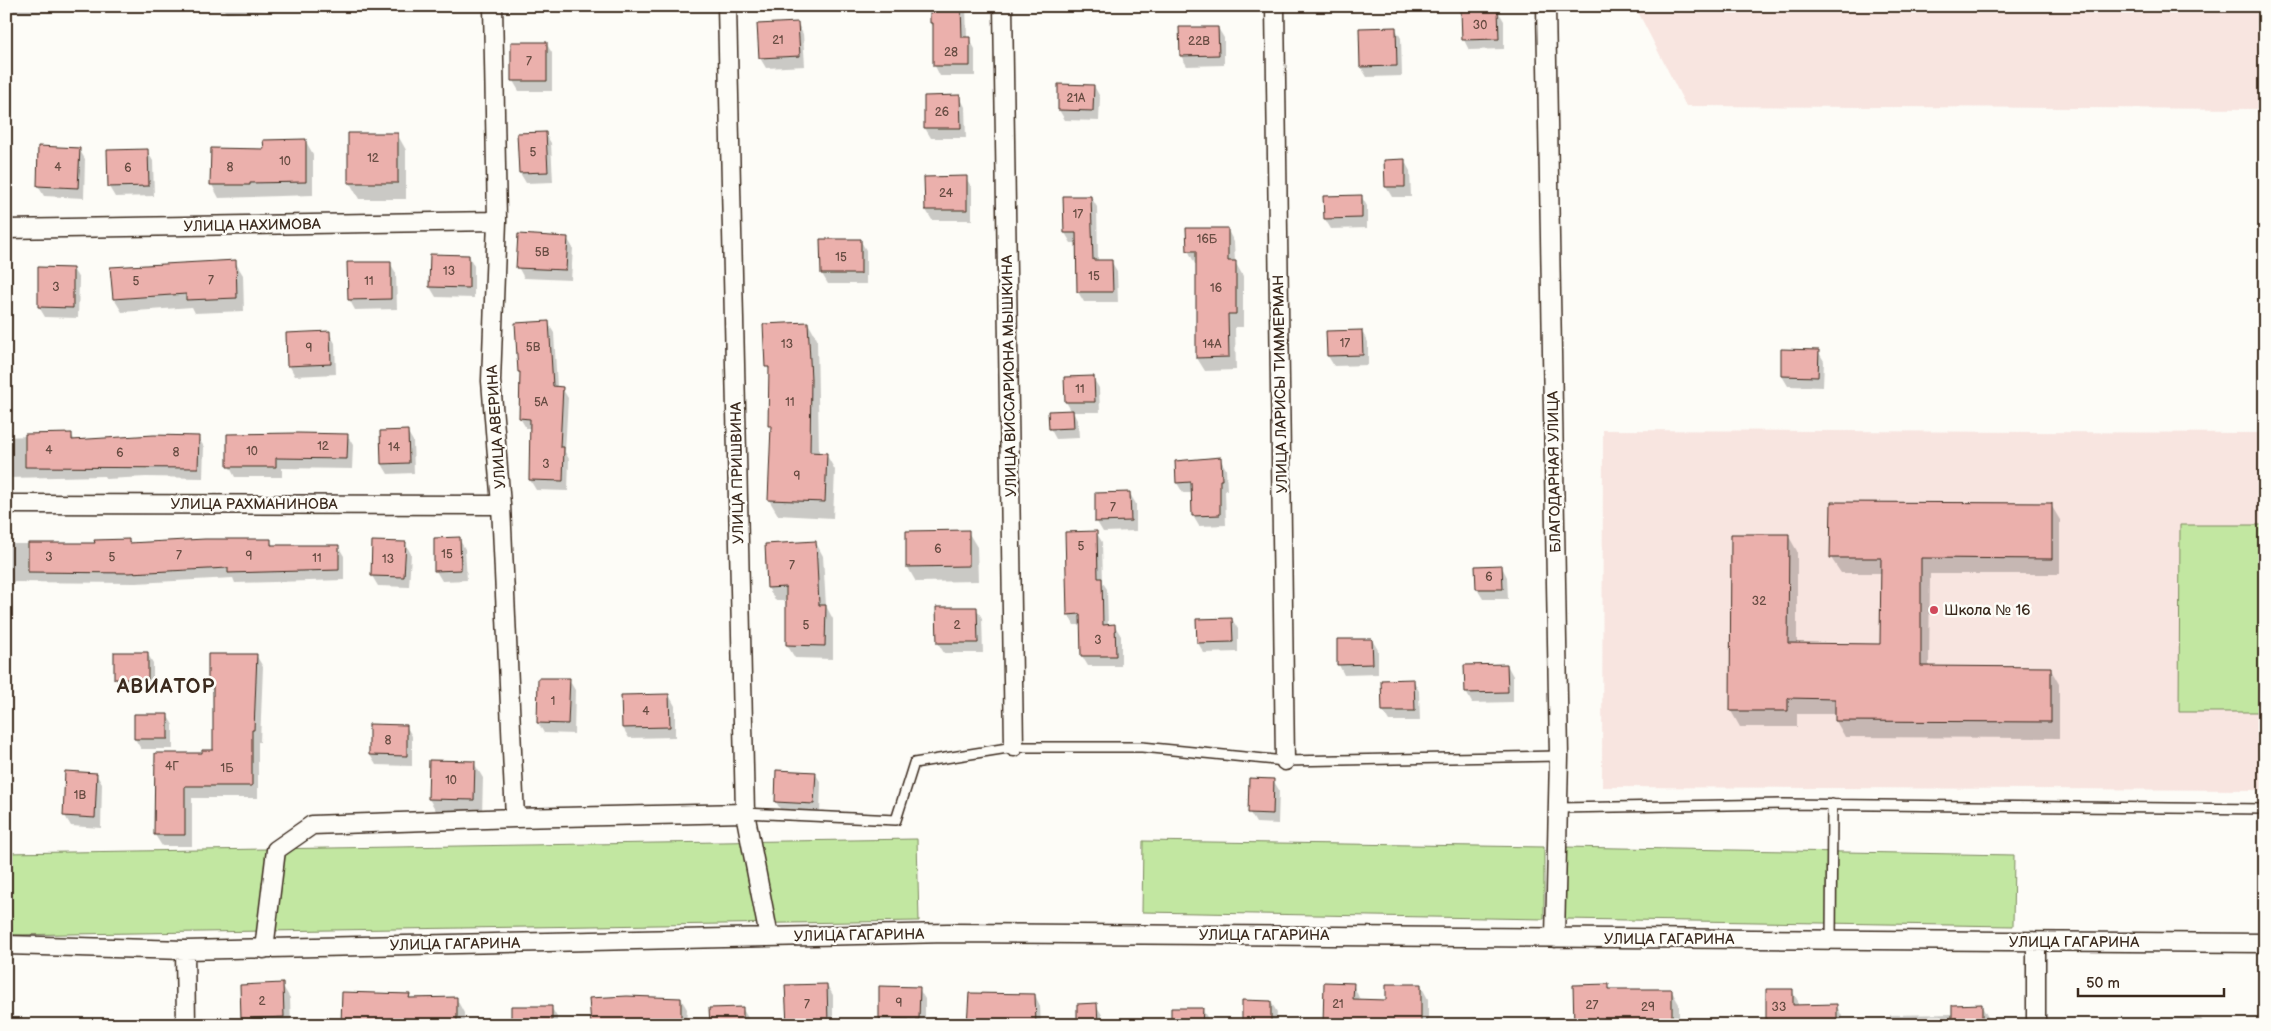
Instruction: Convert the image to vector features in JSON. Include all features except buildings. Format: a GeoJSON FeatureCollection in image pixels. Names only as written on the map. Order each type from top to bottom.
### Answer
{"type":"FeatureCollection","features":[{"type":"Feature","properties":{"kind":"street","name":"УЛИЦА АВЕРИНА"},"geometry":{"type":"LineString","coordinates":[[493,6],[497,221],[491,381],[501,505],[515,818]]}},
{"type":"Feature","properties":{"kind":"street","name":"УЛИЦА ПРИШВИНА"},"geometry":{"type":"LineString","coordinates":[[727,6],[745,814],[769,937]]}},
{"type":"Feature","properties":{"kind":"street","name":"УЛИЦА ВИССАРИОНА МЫШКИНА"},"geometry":{"type":"LineString","coordinates":[[1003,6],[1014,747]]}},
{"type":"Feature","properties":{"kind":"street","name":"УЛИЦА ЛАРИСЫ ТИММЕРМАН"},"geometry":{"type":"LineString","coordinates":[[1275,6],[1285,761]]}},
{"type":"Feature","properties":{"kind":"street","name":"БЛАГОДАРНАЯ УЛИЦА"},"geometry":{"type":"LineString","coordinates":[[1546,6],[1559,756],[1555,938]]}},
{"type":"Feature","properties":{"kind":"street","name":"УЛИЦА НАХИМОВА"},"geometry":{"type":"LineString","coordinates":[[6,229],[497,221]]}},
{"type":"Feature","properties":{"kind":"street","name":"УЛИЦА РАХМАНИНОВА"},"geometry":{"type":"LineString","coordinates":[[6,504],[501,505]]}},
{"type":"Feature","properties":{"kind":"street"},"geometry":{"type":"LineString","coordinates":[[264,948],[276,850],[312,826],[515,818],[745,814]]}},
{"type":"Feature","properties":{"kind":"street","name":"УЛИЦА ГАГАРИНА"},"geometry":{"type":"LineString","coordinates":[[6,945],[185,950],[948,933],[2265,943]]}},
{"type":"Feature","properties":{"kind":"street"},"geometry":{"type":"LineString","coordinates":[[2036,942],[2036,1025]]}},
{"type":"Feature","properties":{"kind":"street"},"geometry":{"type":"LineString","coordinates":[[185,950],[186,1025]]}},
{"type":"Feature","properties":{"kind":"lane"},"geometry":{"type":"LineString","coordinates":[[745,814],[896,820],[914,763],[1014,747],[1142,747],[1285,761],[1559,756]]}},
{"type":"Feature","properties":{"kind":"lane"},"geometry":{"type":"LineString","coordinates":[[1830,940],[1832,804]]}},
{"type":"Feature","properties":{"kind":"lane"},"geometry":{"type":"LineString","coordinates":[[1559,808],[1832,804],[2265,809]]}},
{"type":"Feature","properties":{"kind":"shaded area"},"geometry":{"type":"Polygon","coordinates":[[[1635,6],[2265,6],[2265,109],[1686,106],[1635,6]]]}},
{"type":"Feature","properties":{"kind":"shaded area","name":"Школа № 16"},"geometry":{"type":"Polygon","coordinates":[[[1603,430],[2265,433],[2265,790],[1602,787],[1603,430]]]}},
{"type":"Feature","properties":{"kind":"green space"},"geometry":{"type":"Polygon","coordinates":[[[2180,525],[2265,525],[2265,712],[2179,712],[2180,525]]]}},
{"type":"Feature","properties":{"kind":"green space"},"geometry":{"type":"Polygon","coordinates":[[[917,839],[919,921],[6,935],[6,853],[917,839]]]}},
{"type":"Feature","properties":{"kind":"green space"},"geometry":{"type":"Polygon","coordinates":[[[1143,841],[1544,847],[1544,919],[1142,912],[1143,841]]]}},
{"type":"Feature","properties":{"kind":"green space"},"geometry":{"type":"Polygon","coordinates":[[[1563,847],[2014,855],[2013,926],[1564,919],[1563,847]]]}},
{"type":"Feature","properties":{"kind":"place","name":"Школа № 16"},"geometry":{"type":"Point","coordinates":[1934,610]}},
{"type":"Feature","properties":{"kind":"district","name":"АВИАТОР"},"geometry":{"type":"Point","coordinates":[166,686]}}]}
